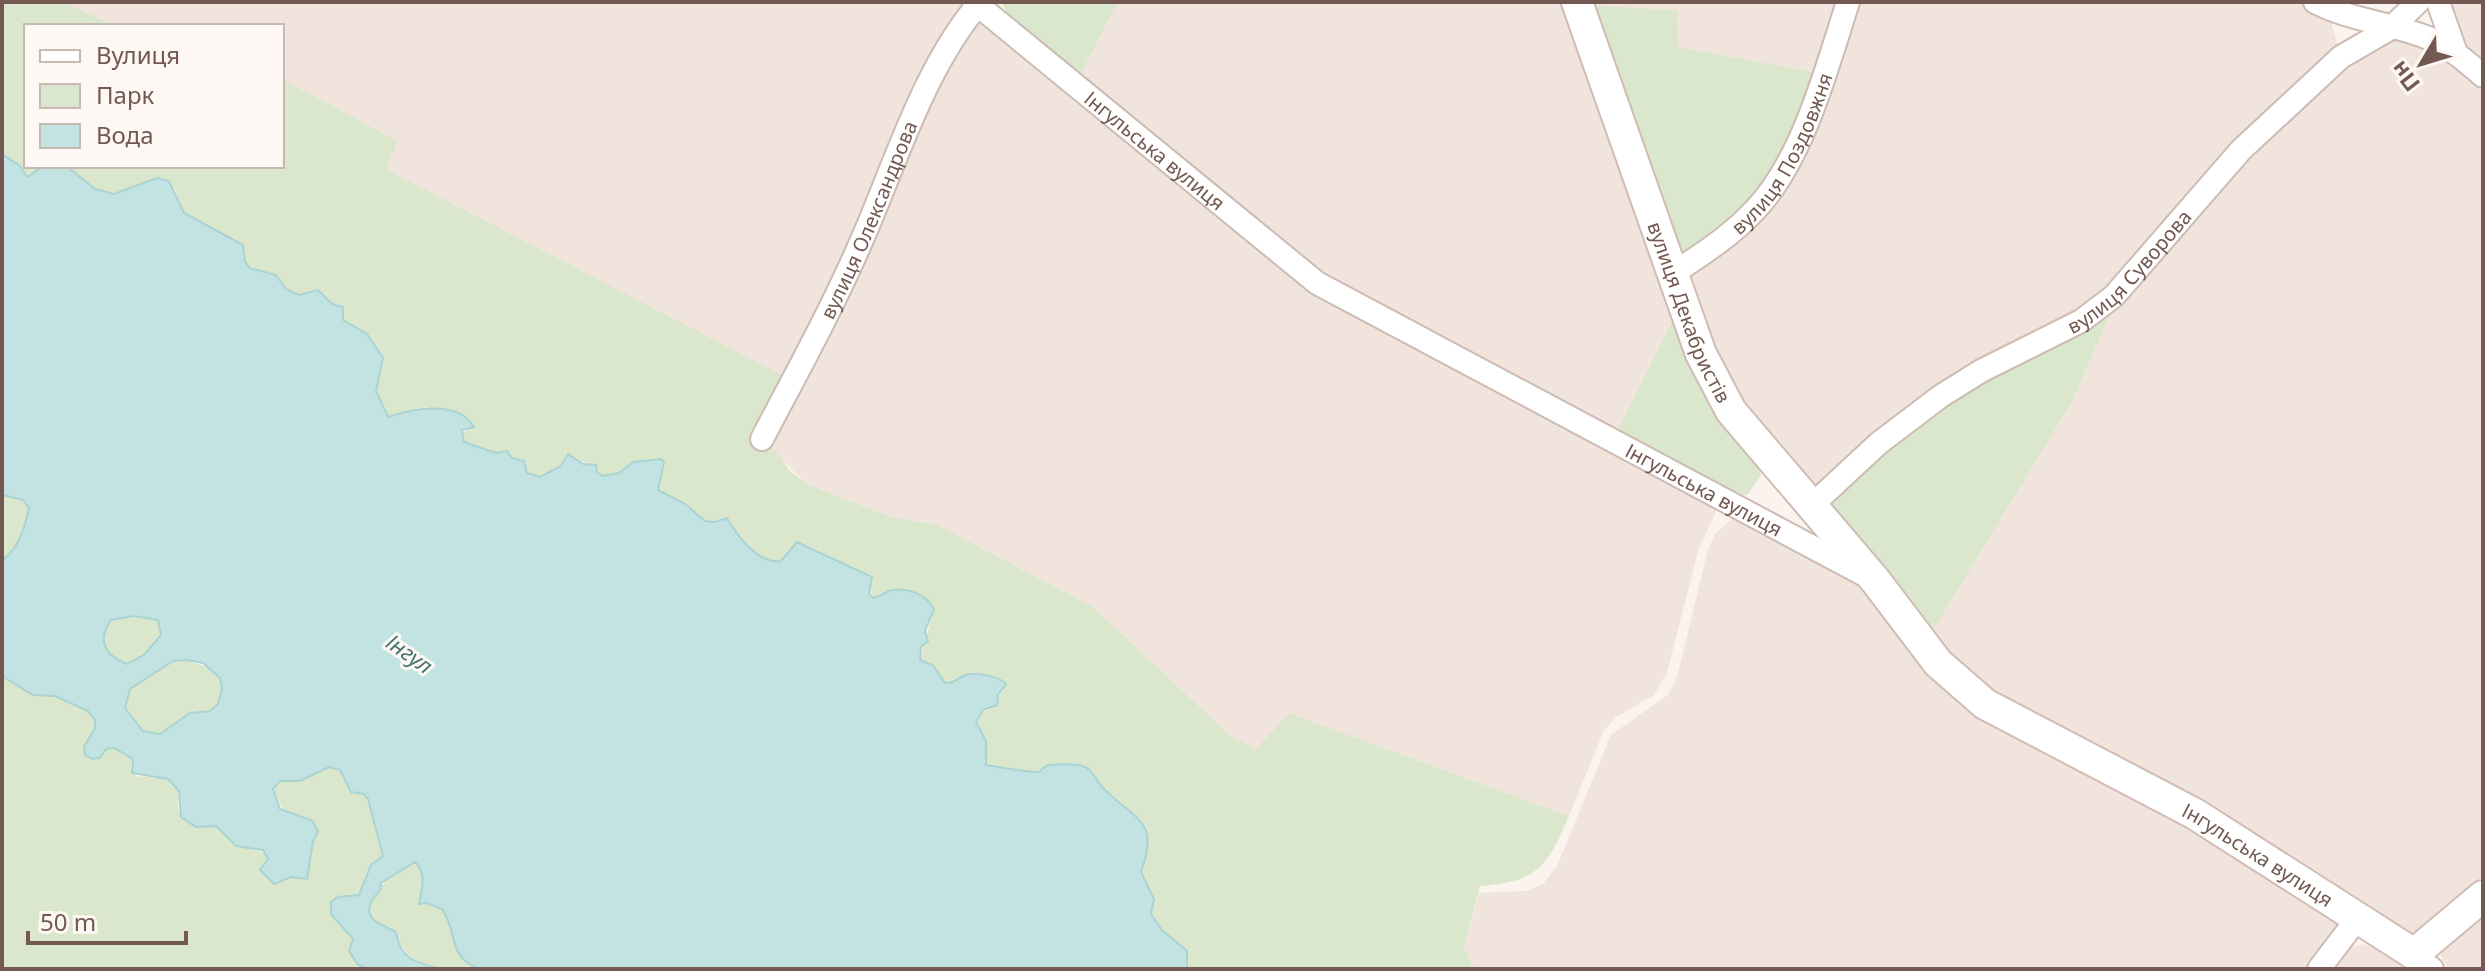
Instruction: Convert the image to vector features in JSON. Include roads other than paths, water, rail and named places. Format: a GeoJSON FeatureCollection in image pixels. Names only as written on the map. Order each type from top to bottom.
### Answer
{"type":"FeatureCollection","features":[{"type":"Feature","properties":{"kind":"street","name":"вулиця Декабристів"},"geometry":{"type":"LineString","coordinates":[[1577,2],[1701,354],[1731,411],[1875,580]]}},
{"type":"Feature","properties":{"kind":"street","name":"вулиця Поздовжня"},"geometry":{"type":"LineString","coordinates":[[1672,274],[1726,238],[1757,209],[1773,187],[1798,141],[1848,2]]}},
{"type":"Feature","properties":{"kind":"street"},"geometry":{"type":"LineString","coordinates":[[2315,2],[2355,19],[2429,38],[2456,53],[2483,76]]}},
{"type":"Feature","properties":{"kind":"street","name":"вулиця Суворова"},"geometry":{"type":"LineString","coordinates":[[1810,507],[1879,443],[1941,396],[1992,365],[2081,321],[2114,296],[2241,150],[2341,57],[2391,28],[2418,2]]}},
{"type":"Feature","properties":{"kind":"street"},"geometry":{"type":"LineString","coordinates":[[2438,2],[2456,53]]}},
{"type":"Feature","properties":{"kind":"street","name":"вулиця Олександрова"},"geometry":{"type":"LineString","coordinates":[[762,439],[849,269],[933,76],[954,36],[977,3]]}},
{"type":"Feature","properties":{"kind":"street","name":"Інгульська вулиця"},"geometry":{"type":"LineString","coordinates":[[977,3],[1317,283],[1875,580],[1938,663],[1985,704],[2195,814],[2423,961]]}},
{"type":"Feature","properties":{"kind":"street"},"geometry":{"type":"LineString","coordinates":[[2423,961],[2483,896]]}},
{"type":"Feature","properties":{"kind":"street"},"geometry":{"type":"LineString","coordinates":[[2319,969],[2357,919]]}},
{"type":"Feature","properties":{"kind":"water","name":"Інгул"},"geometry":{"type":"Polygon","coordinates":[[[2,154],[20,166],[27,177],[41,168],[69,168],[95,189],[114,194],[157,178],[169,181],[184,213],[243,245],[245,262],[250,268],[276,275],[286,289],[299,295],[318,290],[332,304],[343,307],[343,320],[367,334],[383,358],[376,391],[388,417],[434,408],[457,412],[474,427],[462,430],[464,442],[496,453],[507,451],[512,458],[524,461],[527,473],[540,477],[561,466],[568,454],[583,464],[596,465],[597,472],[603,476],[619,473],[633,462],[661,459],[664,462],[658,490],[685,504],[705,521],[727,518],[742,540],[764,558],[781,561],[797,542],[872,577],[869,593],[873,598],[898,590],[910,591],[926,599],[934,609],[925,631],[928,641],[921,647],[920,660],[933,665],[945,683],[979,674],[1006,684],[998,695],[997,705],[983,710],[976,722],[986,741],[986,765],[1035,772],[1052,765],[1084,766],[1142,823],[1148,842],[1141,872],[1154,899],[1151,914],[1162,930],[1187,951],[1187,969],[480,969],[462,958],[442,909],[427,903],[419,904],[423,877],[415,862],[381,883],[369,907],[370,913],[376,921],[396,932],[405,954],[440,969],[370,969],[358,965],[349,951],[353,939],[331,914],[331,902],[338,897],[359,895],[371,865],[383,856],[368,799],[364,794],[351,792],[340,770],[329,767],[300,781],[280,781],[273,789],[280,809],[313,821],[318,832],[313,841],[307,879],[291,877],[274,884],[260,870],[268,859],[263,850],[236,846],[216,826],[196,827],[181,817],[179,791],[168,779],[132,773],[133,759],[114,748],[106,749],[100,758],[92,759],[85,755],[84,747],[95,728],[95,720],[88,711],[55,696],[33,695],[2,676],[2,561],[13,549],[25,523],[29,508],[23,500],[2,495],[2,154]],[[134,616],[111,620],[104,634],[105,646],[113,656],[127,664],[145,654],[161,635],[158,620],[134,616]],[[173,661],[130,689],[125,708],[143,731],[160,734],[190,713],[210,711],[218,704],[222,689],[220,678],[203,663],[173,661]]]}}]}
